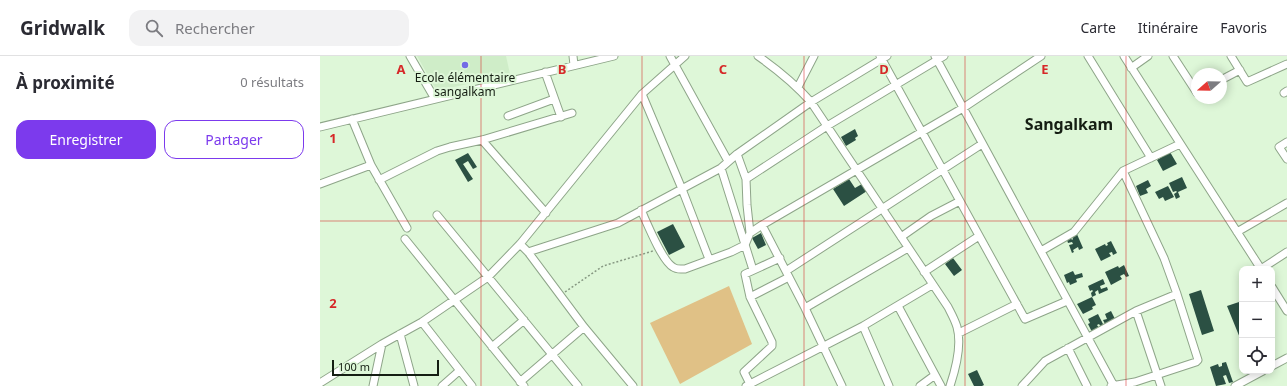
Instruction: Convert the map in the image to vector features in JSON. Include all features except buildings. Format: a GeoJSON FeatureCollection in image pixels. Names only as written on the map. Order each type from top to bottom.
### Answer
{"type":"FeatureCollection","features":[{"type":"Feature","properties":{"kind":"street"},"geometry":{"type":"LineString","coordinates":[[410,56],[435,99]]}},
{"type":"Feature","properties":{"kind":"street"},"geometry":{"type":"LineString","coordinates":[[573,56],[574,65]]}},
{"type":"Feature","properties":{"kind":"street"},"geometry":{"type":"LineString","coordinates":[[320,127],[614,56]]}},
{"type":"Feature","properties":{"kind":"street"},"geometry":{"type":"LineString","coordinates":[[670,56],[728,161]]}},
{"type":"Feature","properties":{"kind":"street"},"geometry":{"type":"LineString","coordinates":[[320,382],[382,344],[422,322],[488,277],[546,214],[642,94],[685,56]]}},
{"type":"Feature","properties":{"kind":"street"},"geometry":{"type":"LineString","coordinates":[[758,56],[781,72],[798,87],[811,102],[948,307],[957,325],[959,333],[956,366],[950,386]]}},
{"type":"Feature","properties":{"kind":"street"},"geometry":{"type":"LineString","coordinates":[[798,87],[814,56]]}},
{"type":"Feature","properties":{"kind":"street"},"geometry":{"type":"LineString","coordinates":[[746,179],[827,126],[896,85],[936,58],[944,56]]}},
{"type":"Feature","properties":{"kind":"street"},"geometry":{"type":"LineString","coordinates":[[750,233],[922,133],[963,108],[1041,56]]}},
{"type":"Feature","properties":{"kind":"street"},"geometry":{"type":"LineString","coordinates":[[1088,56],[1151,158]]}},
{"type":"Feature","properties":{"kind":"street"},"geometry":{"type":"LineString","coordinates":[[1124,56],[1260,269],[1287,252]]}},
{"type":"Feature","properties":{"kind":"street"},"geometry":{"type":"LineString","coordinates":[[1131,68],[1148,56]]}},
{"type":"Feature","properties":{"kind":"street"},"geometry":{"type":"LineString","coordinates":[[1173,56],[1191,84]]}},
{"type":"Feature","properties":{"kind":"street"},"geometry":{"type":"LineString","coordinates":[[1231,56],[1247,82],[1287,64]]}},
{"type":"Feature","properties":{"kind":"street"},"geometry":{"type":"LineString","coordinates":[[528,252],[610,226],[721,168],[728,161],[811,102],[883,57],[896,85],[922,133],[1025,319],[1067,301]]}},
{"type":"Feature","properties":{"kind":"street"},"geometry":{"type":"LineString","coordinates":[[936,58],[1113,386],[1156,376],[1198,360],[1164,258],[1123,171]]}},
{"type":"Feature","properties":{"kind":"street"},"geometry":{"type":"LineString","coordinates":[[1227,77],[1240,70]]}},
{"type":"Feature","properties":{"kind":"street"},"geometry":{"type":"LineString","coordinates":[[545,72],[561,117]]}},
{"type":"Feature","properties":{"kind":"street"},"geometry":{"type":"LineString","coordinates":[[642,94],[682,189],[709,259]]}},
{"type":"Feature","properties":{"kind":"street"},"geometry":{"type":"LineString","coordinates":[[508,116],[554,99]]}},
{"type":"Feature","properties":{"kind":"street"},"geometry":{"type":"LineString","coordinates":[[379,180],[450,146],[482,140],[572,113]]}},
{"type":"Feature","properties":{"kind":"street"},"geometry":{"type":"LineString","coordinates":[[352,119],[371,165],[407,228]]}},
{"type":"Feature","properties":{"kind":"street"},"geometry":{"type":"LineString","coordinates":[[482,140],[546,214]]}},
{"type":"Feature","properties":{"kind":"street"},"geometry":{"type":"LineString","coordinates":[[1287,142],[1280,147],[1287,159]]}},
{"type":"Feature","properties":{"kind":"street"},"geometry":{"type":"LineString","coordinates":[[750,297],[788,274],[882,209],[982,144]]}},
{"type":"Feature","properties":{"kind":"street"},"geometry":{"type":"LineString","coordinates":[[1041,251],[1074,232],[1123,171],[1180,144]]}},
{"type":"Feature","properties":{"kind":"street"},"geometry":{"type":"LineString","coordinates":[[641,210],[659,248],[671,267],[685,269],[731,252],[745,245],[750,233],[746,179],[738,154]]}},
{"type":"Feature","properties":{"kind":"street"},"geometry":{"type":"LineString","coordinates":[[320,184],[371,165]]}},
{"type":"Feature","properties":{"kind":"street"},"geometry":{"type":"LineString","coordinates":[[721,168],[753,270]]}},
{"type":"Feature","properties":{"kind":"street"},"geometry":{"type":"LineString","coordinates":[[901,237],[931,216],[960,201]]}},
{"type":"Feature","properties":{"kind":"street"},"geometry":{"type":"LineString","coordinates":[[1237,232],[1287,203]]}},
{"type":"Feature","properties":{"kind":"street"},"geometry":{"type":"LineString","coordinates":[[437,215],[578,386]]}},
{"type":"Feature","properties":{"kind":"street"},"geometry":{"type":"LineString","coordinates":[[762,225],[805,308],[842,386]]}},
{"type":"Feature","properties":{"kind":"street"},"geometry":{"type":"LineString","coordinates":[[924,272],[979,236]]}},
{"type":"Feature","properties":{"kind":"street"},"geometry":{"type":"LineString","coordinates":[[405,239],[522,384],[584,327]]}},
{"type":"Feature","properties":{"kind":"street"},"geometry":{"type":"LineString","coordinates":[[520,244],[528,252],[584,327],[633,386]]}},
{"type":"Feature","properties":{"kind":"street"},"geometry":{"type":"LineString","coordinates":[[805,308],[908,248]]}},
{"type":"Feature","properties":{"kind":"street"},"geometry":{"type":"LineString","coordinates":[[780,258],[745,274],[750,297],[772,342],[772,346],[744,372],[748,385],[862,326],[932,285]]}},
{"type":"Feature","properties":{"kind":"street"},"geometry":{"type":"LineString","coordinates":[[1275,292],[1287,311]]}},
{"type":"Feature","properties":{"kind":"street"},"geometry":{"type":"LineString","coordinates":[[1022,386],[1045,361],[1087,337],[1136,312],[1177,294]]}},
{"type":"Feature","properties":{"kind":"street"},"geometry":{"type":"LineString","coordinates":[[959,333],[1017,304]]}},
{"type":"Feature","properties":{"kind":"street"},"geometry":{"type":"LineString","coordinates":[[898,306],[941,386]]}},
{"type":"Feature","properties":{"kind":"street"},"geometry":{"type":"LineString","coordinates":[[1136,312],[1160,386]]}},
{"type":"Feature","properties":{"kind":"street"},"geometry":{"type":"LineString","coordinates":[[492,347],[524,320]]}},
{"type":"Feature","properties":{"kind":"street"},"geometry":{"type":"LineString","coordinates":[[422,322],[472,386]]}},
{"type":"Feature","properties":{"kind":"street"},"geometry":{"type":"LineString","coordinates":[[862,326],[889,386]]}},
{"type":"Feature","properties":{"kind":"street"},"geometry":{"type":"LineString","coordinates":[[400,334],[414,386]]}},
{"type":"Feature","properties":{"kind":"street"},"geometry":{"type":"LineString","coordinates":[[373,386],[382,344]]}},
{"type":"Feature","properties":{"kind":"street"},"geometry":{"type":"LineString","coordinates":[[1068,348],[1087,386]]}},
{"type":"Feature","properties":{"kind":"street"},"geometry":{"type":"LineString","coordinates":[[1275,364],[1287,358]]}},
{"type":"Feature","properties":{"kind":"street"},"geometry":{"type":"LineString","coordinates":[[442,386],[459,371]]}},
{"type":"Feature","properties":{"kind":"street"},"geometry":{"type":"LineString","coordinates":[[1235,386],[1257,374]]}},
{"type":"Feature","properties":{"kind":"street"},"geometry":{"type":"LineString","coordinates":[[920,386],[935,375]]}},
{"type":"Feature","properties":{"kind":"path"},"geometry":{"type":"LineString","coordinates":[[560,296],[582,279],[603,266],[659,248]]}},
{"type":"Feature","properties":{"kind":"shaded area","name":"Ecole élémentaire sangalkam"},"geometry":{"type":"Polygon","coordinates":[[[417,56],[506,56],[510,74],[437,91],[417,56]]]}},
{"type":"Feature","properties":{"kind":"shaded area"},"geometry":{"type":"Polygon","coordinates":[[[729,286],[752,344],[680,384],[650,323],[729,286]]]}},
{"type":"Feature","properties":{"kind":"place","name":"Ecole élémentaire sangalkam"},"geometry":{"type":"Point","coordinates":[465,65]}},
{"type":"Feature","properties":{"kind":"district","name":"Sangalkam"},"geometry":{"type":"Point","coordinates":[1069,124]}}]}
